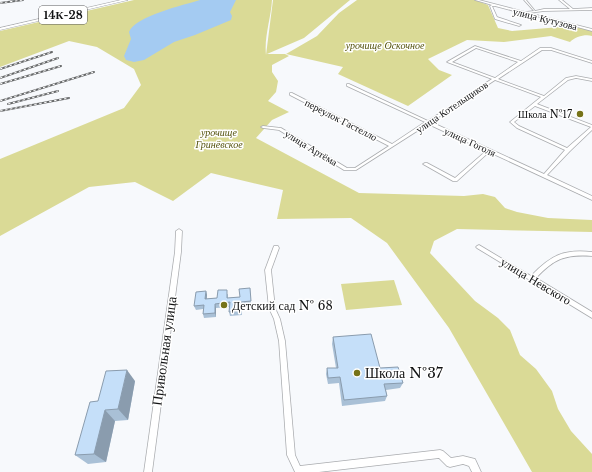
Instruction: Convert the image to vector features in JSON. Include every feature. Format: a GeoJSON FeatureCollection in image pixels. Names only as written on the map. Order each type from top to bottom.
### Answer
{"type":"FeatureCollection","features":[{"type":"Feature","properties":{"kind":"main road","name":"14К-28"},"geometry":{"type":"LineString","coordinates":[[0,28],[121,0]]}},
{"type":"Feature","properties":{"kind":"main road","name":"14К-28"},"geometry":{"type":"LineString","coordinates":[[0,28],[126,0]]}},
{"type":"Feature","properties":{"kind":"street","name":"улица Кутузова"},"geometry":{"type":"LineString","coordinates":[[476,0],[490,2],[494,5],[522,13],[592,30]]}},
{"type":"Feature","properties":{"kind":"street"},"geometry":{"type":"LineString","coordinates":[[525,0],[534,10]]}},
{"type":"Feature","properties":{"kind":"street"},"geometry":{"type":"LineString","coordinates":[[560,0],[572,9]]}},
{"type":"Feature","properties":{"kind":"street"},"geometry":{"type":"LineString","coordinates":[[494,5],[491,6],[496,18],[520,25]]}},
{"type":"Feature","properties":{"kind":"street"},"geometry":{"type":"LineString","coordinates":[[522,13],[534,10],[592,9]]}},
{"type":"Feature","properties":{"kind":"street"},"geometry":{"type":"LineString","coordinates":[[521,62],[476,47],[449,62],[544,97]]}},
{"type":"Feature","properties":{"kind":"street","name":"улица Котельщиков"},"geometry":{"type":"LineString","coordinates":[[359,168],[494,79],[546,48],[592,62]]}},
{"type":"Feature","properties":{"kind":"street"},"geometry":{"type":"LineString","coordinates":[[568,150],[512,123],[513,120],[567,79],[576,78],[592,80]]}},
{"type":"Feature","properties":{"kind":"street","name":"улица Гоголя"},"geometry":{"type":"LineString","coordinates":[[348,85],[592,198]]}},
{"type":"Feature","properties":{"kind":"street","name":"переулок Гастелло"},"geometry":{"type":"LineString","coordinates":[[291,94],[392,146]]}},
{"type":"Feature","properties":{"kind":"street"},"geometry":{"type":"LineString","coordinates":[[535,104],[592,127],[544,176]]}},
{"type":"Feature","properties":{"kind":"street","name":"улица Артёма"},"geometry":{"type":"LineString","coordinates":[[263,127],[280,129],[346,169],[353,170],[359,168]]}},
{"type":"Feature","properties":{"kind":"street"},"geometry":{"type":"LineString","coordinates":[[425,164],[454,180],[489,150]]}},
{"type":"Feature","properties":{"kind":"street","name":"Привольная улица"},"geometry":{"type":"LineString","coordinates":[[148,472],[178,252],[179,231]]}},
{"type":"Feature","properties":{"kind":"street","name":"улица Невского"},"geometry":{"type":"LineString","coordinates":[[479,247],[592,315]]}},
{"type":"Feature","properties":{"kind":"street"},"geometry":{"type":"LineString","coordinates":[[276,248],[268,270],[272,308],[277,319],[282,341],[291,455],[299,471],[440,454],[450,463],[463,460],[472,462],[478,472]]}},
{"type":"Feature","properties":{"kind":"street"},"geometry":{"type":"LineString","coordinates":[[532,279],[549,263],[562,255],[574,253],[592,254]]}},
{"type":"Feature","properties":{"kind":"green space","name":"урочище Гринёвское"},"geometry":{"type":"Polygon","coordinates":[[[134,0],[272,0],[266,41],[266,55],[273,0],[350,0],[304,38],[267,54],[285,54],[289,56],[272,65],[272,72],[278,81],[276,92],[268,101],[289,112],[272,120],[256,138],[359,193],[464,196],[483,194],[495,197],[505,208],[517,212],[548,218],[592,220],[592,232],[457,229],[434,241],[430,253],[475,301],[498,318],[510,330],[520,355],[536,369],[552,391],[558,409],[571,431],[592,454],[592,472],[532,472],[449,328],[387,243],[351,218],[277,219],[283,190],[211,173],[173,201],[135,182],[89,187],[0,236],[0,159],[124,108],[141,85],[134,69],[97,47],[69,41],[0,67],[0,31],[134,0]]]}},
{"type":"Feature","properties":{"kind":"green space","name":"урочище Оскочное"},"geometry":{"type":"Polygon","coordinates":[[[357,0],[475,0],[488,5],[498,28],[512,31],[572,26],[592,30],[592,36],[580,36],[570,42],[551,36],[504,42],[467,40],[428,59],[439,70],[452,75],[408,106],[338,74],[343,67],[286,54],[317,36],[339,13],[357,0]]]}},
{"type":"Feature","properties":{"kind":"green space"},"geometry":{"type":"Polygon","coordinates":[[[394,280],[402,305],[346,310],[341,284],[394,280]]]}},
{"type":"Feature","properties":{"kind":"water"},"geometry":{"type":"Polygon","coordinates":[[[200,0],[236,0],[230,12],[232,16],[231,20],[174,42],[144,60],[134,62],[126,60],[124,56],[131,39],[129,32],[133,26],[150,16],[200,0]]]}},
{"type":"Feature","properties":{"kind":"building","name":"Детский сад № 68"},"geometry":{"type":"Polygon","coordinates":[[[250,288],[251,301],[241,302],[241,310],[229,312],[230,302],[215,304],[215,313],[203,314],[204,305],[194,306],[196,292],[206,291],[205,299],[217,298],[218,290],[227,290],[227,298],[240,297],[239,289],[250,288]]]}},
{"type":"Feature","properties":{"kind":"building","name":"Школа №37"},"geometry":{"type":"Polygon","coordinates":[[[371,334],[380,368],[398,367],[403,383],[384,384],[387,396],[344,400],[340,377],[328,378],[327,368],[338,368],[333,337],[371,334]]]}},
{"type":"Feature","properties":{"kind":"building"},"geometry":{"type":"Polygon","coordinates":[[[127,370],[118,409],[105,410],[94,454],[75,455],[90,402],[98,401],[106,371],[127,370]]]}},
{"type":"Feature","properties":{"kind":"railway"},"geometry":{"type":"LineString","coordinates":[[0,3],[23,0]]}},
{"type":"Feature","properties":{"kind":"railway"},"geometry":{"type":"LineString","coordinates":[[0,69],[52,52]]}},
{"type":"Feature","properties":{"kind":"railway"},"geometry":{"type":"LineString","coordinates":[[0,78],[58,58]]}},
{"type":"Feature","properties":{"kind":"railway"},"geometry":{"type":"LineString","coordinates":[[0,84],[61,66]]}},
{"type":"Feature","properties":{"kind":"railway"},"geometry":{"type":"LineString","coordinates":[[0,101],[94,72]]}},
{"type":"Feature","properties":{"kind":"railway"},"geometry":{"type":"LineString","coordinates":[[8,104],[58,91]]}},
{"type":"Feature","properties":{"kind":"railway"},"geometry":{"type":"LineString","coordinates":[[0,111],[69,98]]}},
{"type":"Feature","properties":{"kind":"place","name":"Школа №17"},"geometry":{"type":"Point","coordinates":[580,114]}},
{"type":"Feature","properties":{"kind":"place","name":"Детский сад № 68"},"geometry":{"type":"Point","coordinates":[224,305]}},
{"type":"Feature","properties":{"kind":"place","name":"Школа №37"},"geometry":{"type":"Point","coordinates":[357,373]}}]}
